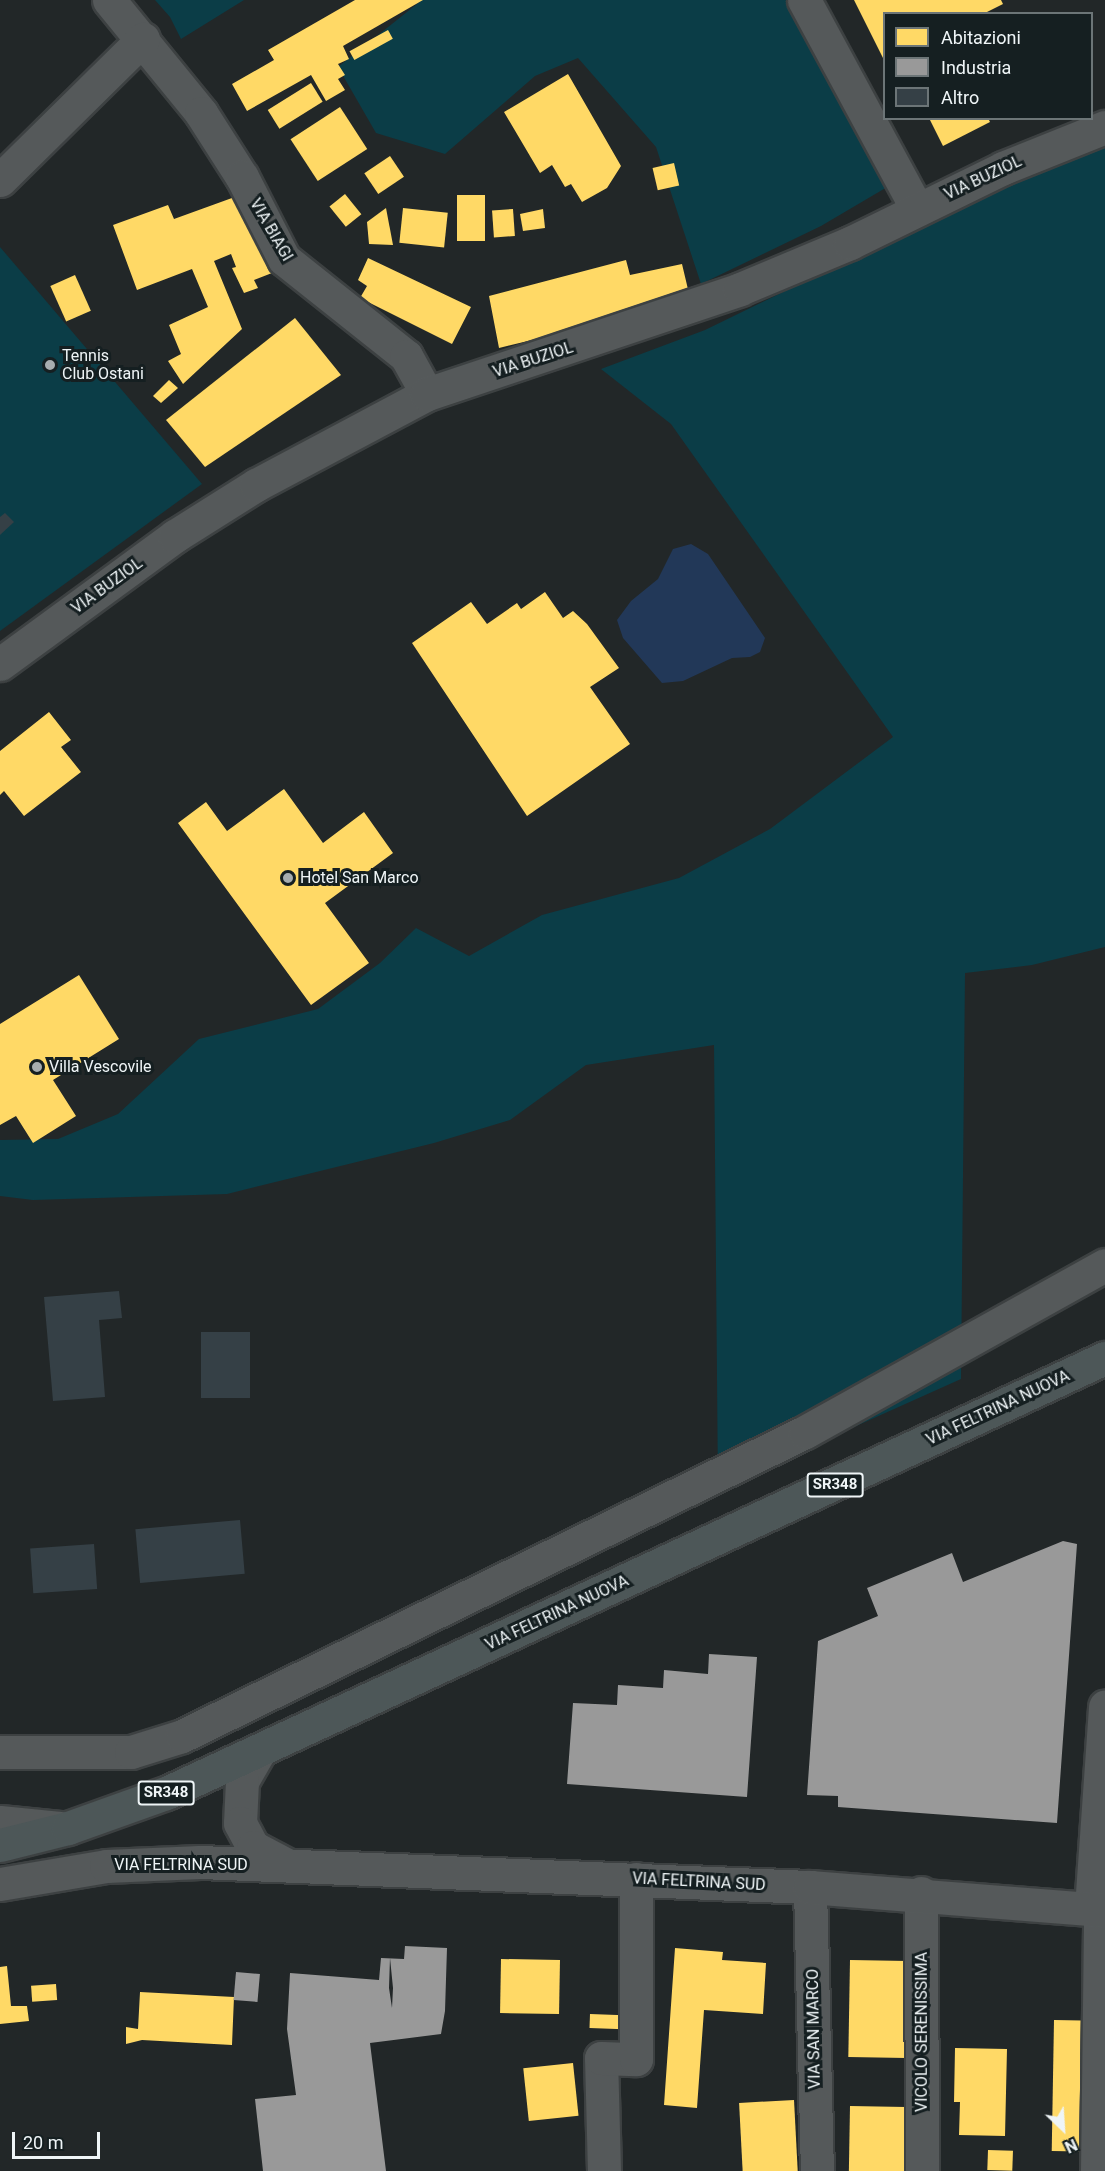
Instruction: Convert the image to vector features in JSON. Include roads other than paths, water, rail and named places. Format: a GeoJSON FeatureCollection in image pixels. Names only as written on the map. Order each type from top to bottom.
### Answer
{"type":"FeatureCollection","features":[{"type":"Feature","properties":{"kind":"main road","name":"VIA FELTRINA NUOVA"},"geometry":{"type":"LineString","coordinates":[[0,1845],[68,1828],[153,1799],[1105,1358]]}},
{"type":"Feature","properties":{"kind":"street","name":"VIA BIAGI"},"geometry":{"type":"LineString","coordinates":[[109,0],[201,113],[242,177],[284,259],[406,356],[428,394]]}},
{"type":"Feature","properties":{"kind":"street"},"geometry":{"type":"LineString","coordinates":[[804,0],[916,209]]}},
{"type":"Feature","properties":{"kind":"street"},"geometry":{"type":"LineString","coordinates":[[0,180],[143,39]]}},
{"type":"Feature","properties":{"kind":"street","name":"VIA BUZIOL"},"geometry":{"type":"LineString","coordinates":[[0,664],[215,511],[428,394],[740,289],[850,243],[1003,168],[1105,127]]}},
{"type":"Feature","properties":{"kind":"street"},"geometry":{"type":"LineString","coordinates":[[0,1752],[131,1752],[174,1740],[805,1432],[1105,1265]]}},
{"type":"Feature","properties":{"kind":"street"},"geometry":{"type":"LineString","coordinates":[[1097,2171],[1099,1909],[1105,1706]]}},
{"type":"Feature","properties":{"kind":"street","name":"VIA FELTRINA SUD"},"geometry":{"type":"LineString","coordinates":[[260,1750],[242,1781],[242,1830],[253,1847],[292,1867]]}},
{"type":"Feature","properties":{"kind":"street"},"geometry":{"type":"LineString","coordinates":[[0,1822],[68,1828]]}},
{"type":"Feature","properties":{"kind":"street","name":"VIA FELTRINA SUD"},"geometry":{"type":"LineString","coordinates":[[0,1884],[71,1870],[141,1863],[810,1887],[921,1893],[1099,1909]]}},
{"type":"Feature","properties":{"kind":"street"},"geometry":{"type":"LineString","coordinates":[[604,2171],[602,2058],[636,2059],[636,1879]]}},
{"type":"Feature","properties":{"kind":"street","name":"VIA SAN MARCO"},"geometry":{"type":"LineString","coordinates":[[810,1887],[817,2171]]}},
{"type":"Feature","properties":{"kind":"street","name":"VICOLO SERENISSIMA"},"geometry":{"type":"LineString","coordinates":[[921,1893],[922,2171]]}},
{"type":"Feature","properties":{"kind":"place","name":"Tennis Club Ostani"},"geometry":{"type":"Point","coordinates":[50,365]}},
{"type":"Feature","properties":{"kind":"place","name":"Hotel San Marco"},"geometry":{"type":"Point","coordinates":[288,878]}},
{"type":"Feature","properties":{"kind":"place","name":"Villa Vescovile"},"geometry":{"type":"Point","coordinates":[37,1067]}}]}
